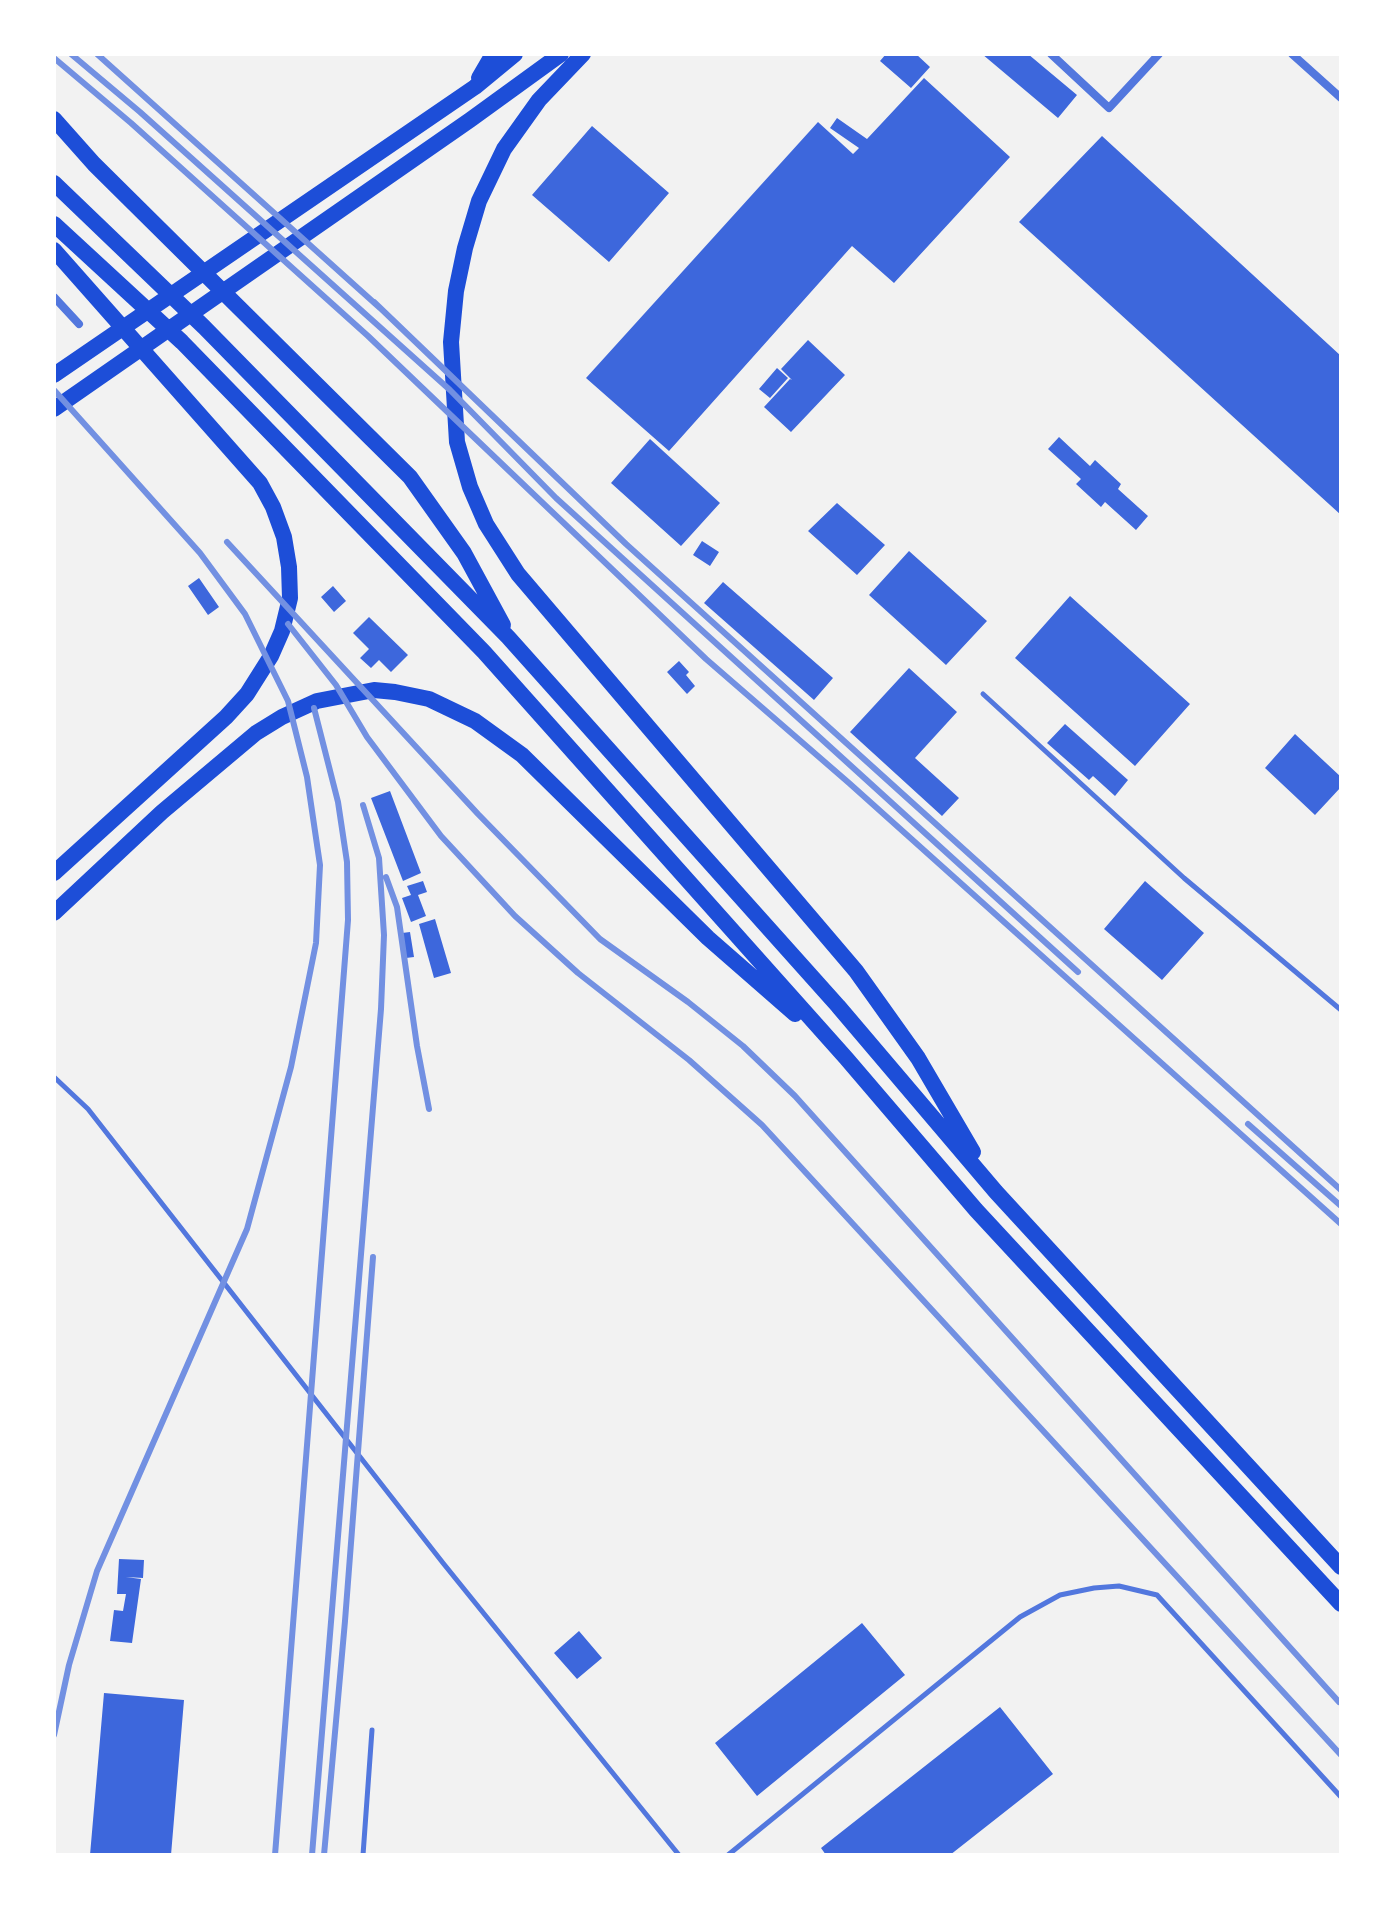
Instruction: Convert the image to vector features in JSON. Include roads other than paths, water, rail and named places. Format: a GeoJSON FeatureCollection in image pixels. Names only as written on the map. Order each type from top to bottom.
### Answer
{"type":"FeatureCollection","features":[{"type":"Feature","properties":{"kind":"highway"},"geometry":{"type":"LineString","coordinates":[[475,87],[493,54]]}},
{"type":"Feature","properties":{"kind":"highway"},"geometry":{"type":"LineString","coordinates":[[54,375],[475,87],[515,54]]}},
{"type":"Feature","properties":{"kind":"highway"},"geometry":{"type":"LineString","coordinates":[[54,409],[470,120],[574,56]]}},
{"type":"Feature","properties":{"kind":"highway"},"geometry":{"type":"LineString","coordinates":[[574,56],[504,149],[479,201],[465,248],[452,330],[457,442],[470,487],[486,524],[518,574],[856,971],[918,1058],[996,1192]]}},
{"type":"Feature","properties":{"kind":"highway"},"geometry":{"type":"LineString","coordinates":[[54,119],[94,164],[410,477],[464,553],[508,637]]}},
{"type":"Feature","properties":{"kind":"highway"},"geometry":{"type":"LineString","coordinates":[[54,183],[143,265],[508,637],[838,1006],[996,1192],[1341,1567]]}},
{"type":"Feature","properties":{"kind":"highway"},"geometry":{"type":"LineString","coordinates":[[54,224],[182,342],[484,652],[846,1058],[976,1210],[1341,1604]]}},
{"type":"Feature","properties":{"kind":"highway"},"geometry":{"type":"LineString","coordinates":[[54,250],[260,483],[284,537],[290,598],[282,631],[271,656],[247,694],[226,717],[54,873]]}},
{"type":"Feature","properties":{"kind":"highway"},"geometry":{"type":"LineString","coordinates":[[54,913],[162,812],[256,733],[317,701],[374,690],[395,692],[429,699],[475,721],[522,755],[708,938],[846,1058]]}},
{"type":"Feature","properties":{"kind":"street"},"geometry":{"type":"LineString","coordinates":[[1051,54],[1109,108],[1159,54]]}},
{"type":"Feature","properties":{"kind":"street"},"geometry":{"type":"LineString","coordinates":[[1292,54],[1341,98]]}},
{"type":"Feature","properties":{"kind":"street"},"geometry":{"type":"LineString","coordinates":[[54,297],[79,324]]}},
{"type":"Feature","properties":{"kind":"lane"},"geometry":{"type":"LineString","coordinates":[[983,694],[1184,878],[1341,1010]]}},
{"type":"Feature","properties":{"kind":"lane"},"geometry":{"type":"LineString","coordinates":[[54,1077],[88,1109],[443,1563],[679,1855]]}},
{"type":"Feature","properties":{"kind":"lane"},"geometry":{"type":"LineString","coordinates":[[728,1855],[1020,1617],[1060,1595],[1106,1587],[1128,1587],[1157,1595],[1341,1797]]}},
{"type":"Feature","properties":{"kind":"lane"},"geometry":{"type":"LineString","coordinates":[[363,1855],[372,1730]]}},
{"type":"Feature","properties":{"kind":"railway"},"geometry":{"type":"LineString","coordinates":[[71,54],[450,390],[556,498],[1078,972]]}},
{"type":"Feature","properties":{"kind":"railway"},"geometry":{"type":"LineString","coordinates":[[97,54],[380,308]]}},
{"type":"Feature","properties":{"kind":"railway"},"geometry":{"type":"LineString","coordinates":[[54,58],[368,336],[706,659],[849,783],[1341,1224]]}},
{"type":"Feature","properties":{"kind":"railway"},"geometry":{"type":"LineString","coordinates":[[374,302],[626,544],[1341,1190]]}},
{"type":"Feature","properties":{"kind":"railway"},"geometry":{"type":"LineString","coordinates":[[54,390],[200,553],[245,614],[288,701],[307,777],[320,865],[316,943],[291,1067],[247,1229],[97,1571],[69,1665],[54,1735]]}},
{"type":"Feature","properties":{"kind":"railway"},"geometry":{"type":"LineString","coordinates":[[227,542],[478,814],[600,939],[743,1046],[795,1096],[1339,1702]]}},
{"type":"Feature","properties":{"kind":"railway"},"geometry":{"type":"LineString","coordinates":[[288,624],[336,685],[367,737],[441,836],[515,916],[578,973],[689,1060],[762,1125],[1341,1755]]}},
{"type":"Feature","properties":{"kind":"railway"},"geometry":{"type":"LineString","coordinates":[[275,1855],[348,920],[347,862],[338,802],[314,708]]}},
{"type":"Feature","properties":{"kind":"railway"},"geometry":{"type":"LineString","coordinates":[[312,1855],[381,1009],[384,935],[379,858],[363,805]]}},
{"type":"Feature","properties":{"kind":"railway"},"geometry":{"type":"LineString","coordinates":[[386,877],[397,907],[429,1109]]}},
{"type":"Feature","properties":{"kind":"railway"},"geometry":{"type":"LineString","coordinates":[[1248,1124],[1341,1206]]}},
{"type":"Feature","properties":{"kind":"railway"},"geometry":{"type":"LineString","coordinates":[[324,1855],[373,1257]]}}]}
